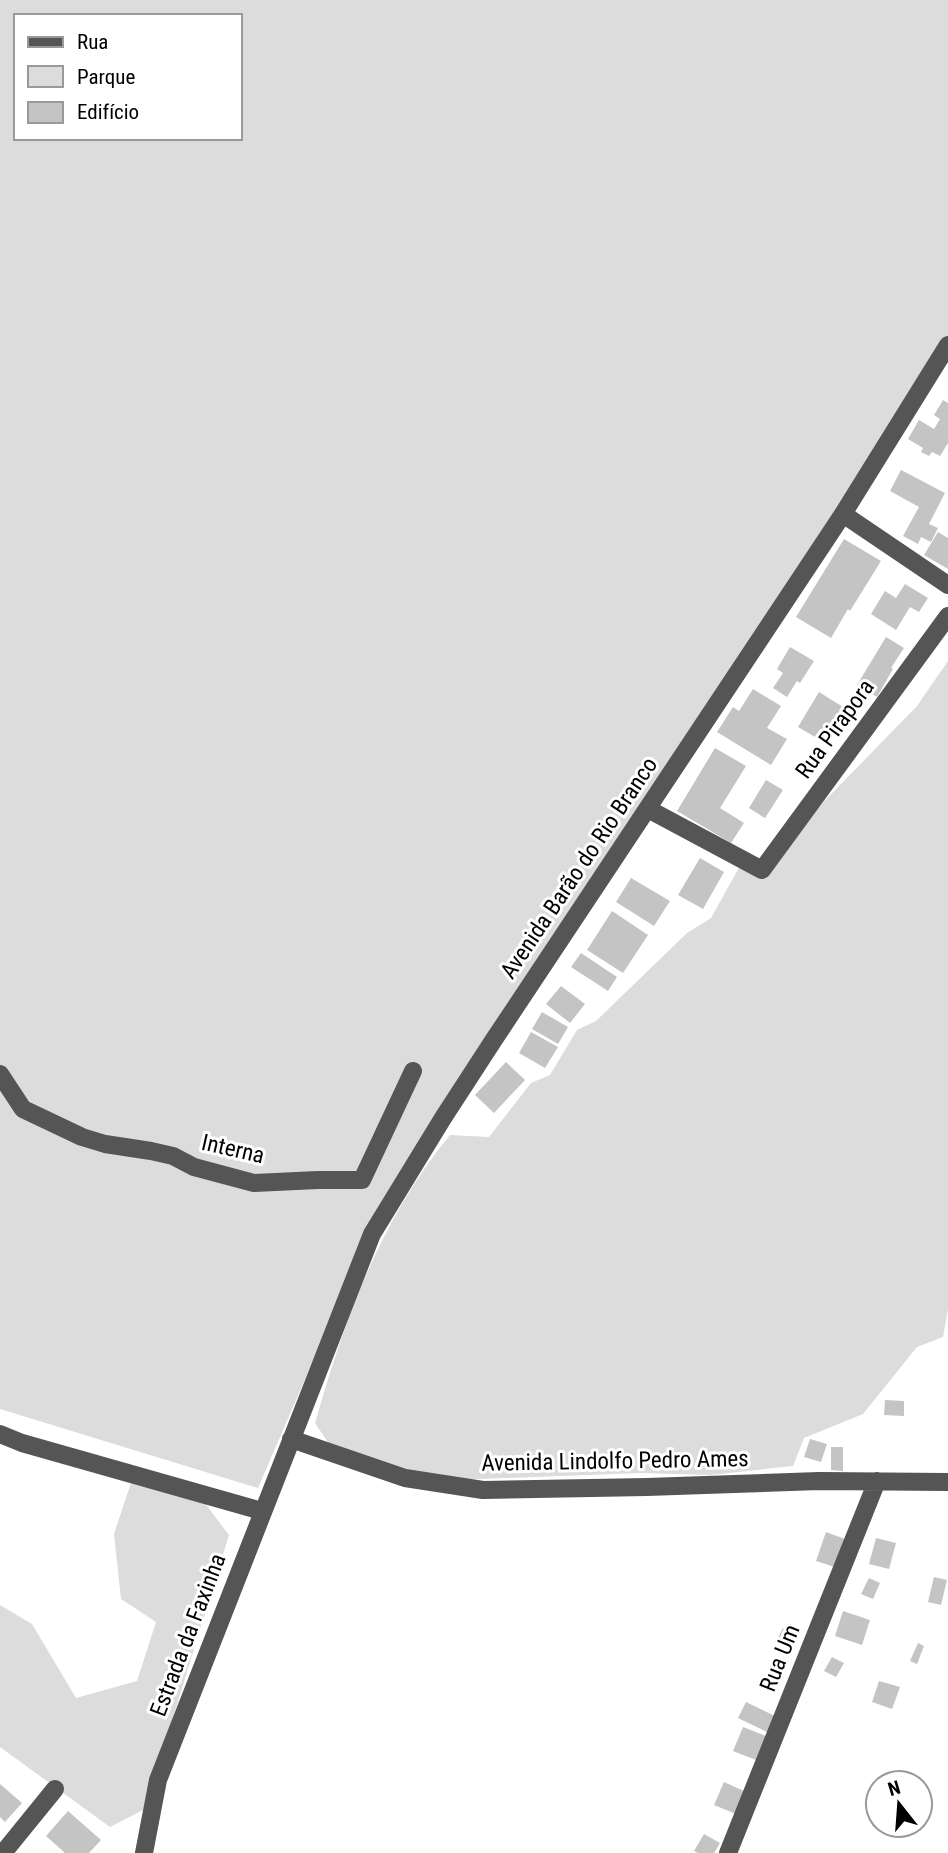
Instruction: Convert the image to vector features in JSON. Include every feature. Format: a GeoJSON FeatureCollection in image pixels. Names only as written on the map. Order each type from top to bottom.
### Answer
{"type":"FeatureCollection","features":[{"type":"Feature","properties":{"kind":"street","name":"Avenida Barão do Rio Branco"},"geometry":{"type":"LineString","coordinates":[[291,1438],[372,1234],[457,1096],[843,514],[948,345]]}},
{"type":"Feature","properties":{"kind":"street"},"geometry":{"type":"LineString","coordinates":[[843,514],[948,585]]}},
{"type":"Feature","properties":{"kind":"street","name":"Rua Pirapora"},"geometry":{"type":"LineString","coordinates":[[648,808],[762,870],[948,616]]}},
{"type":"Feature","properties":{"kind":"street","name":"Interna"},"geometry":{"type":"LineString","coordinates":[[0,1074],[23,1109],[82,1138],[173,1156],[194,1167],[254,1183],[362,1181],[414,1071]]}},
{"type":"Feature","properties":{"kind":"street"},"geometry":{"type":"LineString","coordinates":[[0,1434],[22,1443],[262,1511]]}},
{"type":"Feature","properties":{"kind":"street","name":"Avenida Lindolfo Pedro Ames"},"geometry":{"type":"LineString","coordinates":[[291,1438],[405,1478],[483,1490],[819,1481],[948,1482]]}},
{"type":"Feature","properties":{"kind":"street","name":"Estrada da Faxinha"},"geometry":{"type":"LineString","coordinates":[[144,1853],[158,1780],[291,1438]]}},
{"type":"Feature","properties":{"kind":"street","name":"Rua Um"},"geometry":{"type":"LineString","coordinates":[[728,1853],[877,1481]]}},
{"type":"Feature","properties":{"kind":"street"},"geometry":{"type":"LineString","coordinates":[[3,1853],[55,1789]]}},
{"type":"Feature","properties":{"kind":"green space"},"geometry":{"type":"Polygon","coordinates":[[[0,0],[948,0],[948,338],[369,1231],[258,1488],[0,1409],[0,0]]]}},
{"type":"Feature","properties":{"kind":"green space"},"geometry":{"type":"Polygon","coordinates":[[[948,661],[948,1309],[943,1337],[917,1347],[863,1414],[804,1438],[793,1466],[710,1475],[640,1473],[452,1480],[376,1466],[331,1447],[315,1423],[352,1309],[384,1236],[425,1168],[450,1135],[489,1137],[531,1083],[550,1075],[577,1030],[596,1021],[687,933],[711,918],[741,864],[767,877],[803,823],[917,706],[948,661]]]}},
{"type":"Feature","properties":{"kind":"green space"},"geometry":{"type":"Polygon","coordinates":[[[131,1483],[204,1502],[229,1535],[145,1809],[110,1827],[0,1747],[0,1605],[32,1624],[76,1698],[137,1681],[156,1622],[121,1599],[114,1534],[131,1483]]]}},
{"type":"Feature","properties":{"kind":"building"},"geometry":{"type":"Polygon","coordinates":[[[943,400],[948,403],[948,443],[940,456],[932,452],[929,456],[921,452],[923,448],[908,439],[919,420],[934,429],[940,419],[934,415],[943,400]]]}},
{"type":"Feature","properties":{"kind":"building"},"geometry":{"type":"Polygon","coordinates":[[[901,470],[945,493],[929,524],[938,528],[931,542],[921,537],[918,544],[903,536],[919,507],[890,491],[901,470]]]}},
{"type":"Feature","properties":{"kind":"building"},"geometry":{"type":"Polygon","coordinates":[[[938,532],[948,538],[948,569],[924,555],[938,532]]]}},
{"type":"Feature","properties":{"kind":"building"},"geometry":{"type":"Polygon","coordinates":[[[844,539],[881,561],[831,638],[796,617],[844,539]]]}},
{"type":"Feature","properties":{"kind":"building"},"geometry":{"type":"Polygon","coordinates":[[[905,584],[928,598],[919,612],[910,607],[896,630],[871,614],[885,591],[896,598],[905,584]]]}},
{"type":"Feature","properties":{"kind":"building"},"geometry":{"type":"Polygon","coordinates":[[[886,637],[904,648],[877,697],[857,685],[886,637]]]}},
{"type":"Feature","properties":{"kind":"building"},"geometry":{"type":"Polygon","coordinates":[[[790,647],[814,661],[787,697],[773,688],[783,673],[777,669],[790,647]]]}},
{"type":"Feature","properties":{"kind":"building"},"geometry":{"type":"Polygon","coordinates":[[[753,689],[781,706],[767,728],[787,739],[771,765],[717,732],[733,707],[739,711],[753,689]]]}},
{"type":"Feature","properties":{"kind":"building"},"geometry":{"type":"Polygon","coordinates":[[[819,692],[843,707],[822,741],[798,727],[819,692]]]}},
{"type":"Feature","properties":{"kind":"building"},"geometry":{"type":"Polygon","coordinates":[[[715,748],[746,766],[720,808],[744,823],[731,843],[677,811],[715,748]]]}},
{"type":"Feature","properties":{"kind":"building"},"geometry":{"type":"Polygon","coordinates":[[[766,780],[783,790],[765,818],[749,808],[766,780]]]}},
{"type":"Feature","properties":{"kind":"building"},"geometry":{"type":"Polygon","coordinates":[[[700,858],[724,872],[703,909],[678,895],[700,858]]]}},
{"type":"Feature","properties":{"kind":"building"},"geometry":{"type":"Polygon","coordinates":[[[631,878],[670,901],[654,926],[616,902],[631,878]]]}},
{"type":"Feature","properties":{"kind":"building"},"geometry":{"type":"Polygon","coordinates":[[[612,911],[648,935],[623,973],[587,950],[612,911]]]}},
{"type":"Feature","properties":{"kind":"building"},"geometry":{"type":"Polygon","coordinates":[[[581,953],[617,977],[608,991],[571,967],[581,953]]]}},
{"type":"Feature","properties":{"kind":"building"},"geometry":{"type":"Polygon","coordinates":[[[561,986],[585,1004],[570,1023],[546,1004],[561,986]]]}},
{"type":"Feature","properties":{"kind":"building"},"geometry":{"type":"Polygon","coordinates":[[[542,1012],[568,1027],[558,1044],[532,1029],[542,1012]]]}},
{"type":"Feature","properties":{"kind":"building"},"geometry":{"type":"Polygon","coordinates":[[[531,1032],[558,1047],[545,1068],[519,1053],[531,1032]]]}},
{"type":"Feature","properties":{"kind":"building"},"geometry":{"type":"Polygon","coordinates":[[[506,1062],[525,1080],[494,1113],[475,1095],[506,1062]]]}},
{"type":"Feature","properties":{"kind":"building"},"geometry":{"type":"Polygon","coordinates":[[[885,1400],[904,1401],[904,1416],[884,1415],[885,1400]]]}},
{"type":"Feature","properties":{"kind":"building"},"geometry":{"type":"Polygon","coordinates":[[[810,1439],[827,1444],[821,1462],[804,1457],[810,1439]]]}},
{"type":"Feature","properties":{"kind":"building"},"geometry":{"type":"Polygon","coordinates":[[[831,1447],[843,1447],[843,1471],[831,1470],[831,1447]]]}},
{"type":"Feature","properties":{"kind":"building"},"geometry":{"type":"Polygon","coordinates":[[[826,1532],[845,1539],[835,1567],[816,1561],[826,1532]]]}},
{"type":"Feature","properties":{"kind":"building"},"geometry":{"type":"Polygon","coordinates":[[[876,1538],[896,1543],[889,1569],[869,1564],[876,1538]]]}},
{"type":"Feature","properties":{"kind":"building"},"geometry":{"type":"Polygon","coordinates":[[[934,1577],[947,1580],[941,1605],[928,1602],[934,1577]]]}},
{"type":"Feature","properties":{"kind":"building"},"geometry":{"type":"Polygon","coordinates":[[[869,1578],[880,1583],[873,1599],[861,1594],[869,1578]]]}},
{"type":"Feature","properties":{"kind":"building"},"geometry":{"type":"Polygon","coordinates":[[[843,1611],[870,1620],[862,1645],[835,1636],[843,1611]]]}},
{"type":"Feature","properties":{"kind":"building"},"geometry":{"type":"Polygon","coordinates":[[[783,1628],[798,1635],[789,1653],[774,1645],[783,1628]]]}},
{"type":"Feature","properties":{"kind":"building"},"geometry":{"type":"Polygon","coordinates":[[[918,1643],[924,1646],[917,1664],[910,1661],[918,1643]]]}},
{"type":"Feature","properties":{"kind":"building"},"geometry":{"type":"Polygon","coordinates":[[[832,1657],[844,1663],[836,1677],[824,1671],[832,1657]]]}},
{"type":"Feature","properties":{"kind":"building"},"geometry":{"type":"Polygon","coordinates":[[[879,1681],[900,1687],[892,1709],[872,1702],[879,1681]]]}},
{"type":"Feature","properties":{"kind":"building"},"geometry":{"type":"Polygon","coordinates":[[[746,1702],[777,1717],[769,1733],[738,1718],[746,1702]]]}},
{"type":"Feature","properties":{"kind":"building"},"geometry":{"type":"Polygon","coordinates":[[[743,1727],[766,1736],[756,1760],[733,1751],[743,1727]]]}},
{"type":"Feature","properties":{"kind":"building"},"geometry":{"type":"Polygon","coordinates":[[[724,1782],[746,1792],[736,1814],[714,1805],[724,1782]]]}},
{"type":"Feature","properties":{"kind":"building"},"geometry":{"type":"Polygon","coordinates":[[[0,1784],[22,1803],[5,1822],[0,1817],[0,1784]]]}},
{"type":"Feature","properties":{"kind":"building"},"geometry":{"type":"Polygon","coordinates":[[[68,1811],[101,1840],[89,1853],[65,1853],[46,1836],[68,1811]]]}},
{"type":"Feature","properties":{"kind":"building"},"geometry":{"type":"Polygon","coordinates":[[[704,1834],[720,1843],[714,1853],[694,1851],[704,1834]]]}}]}
